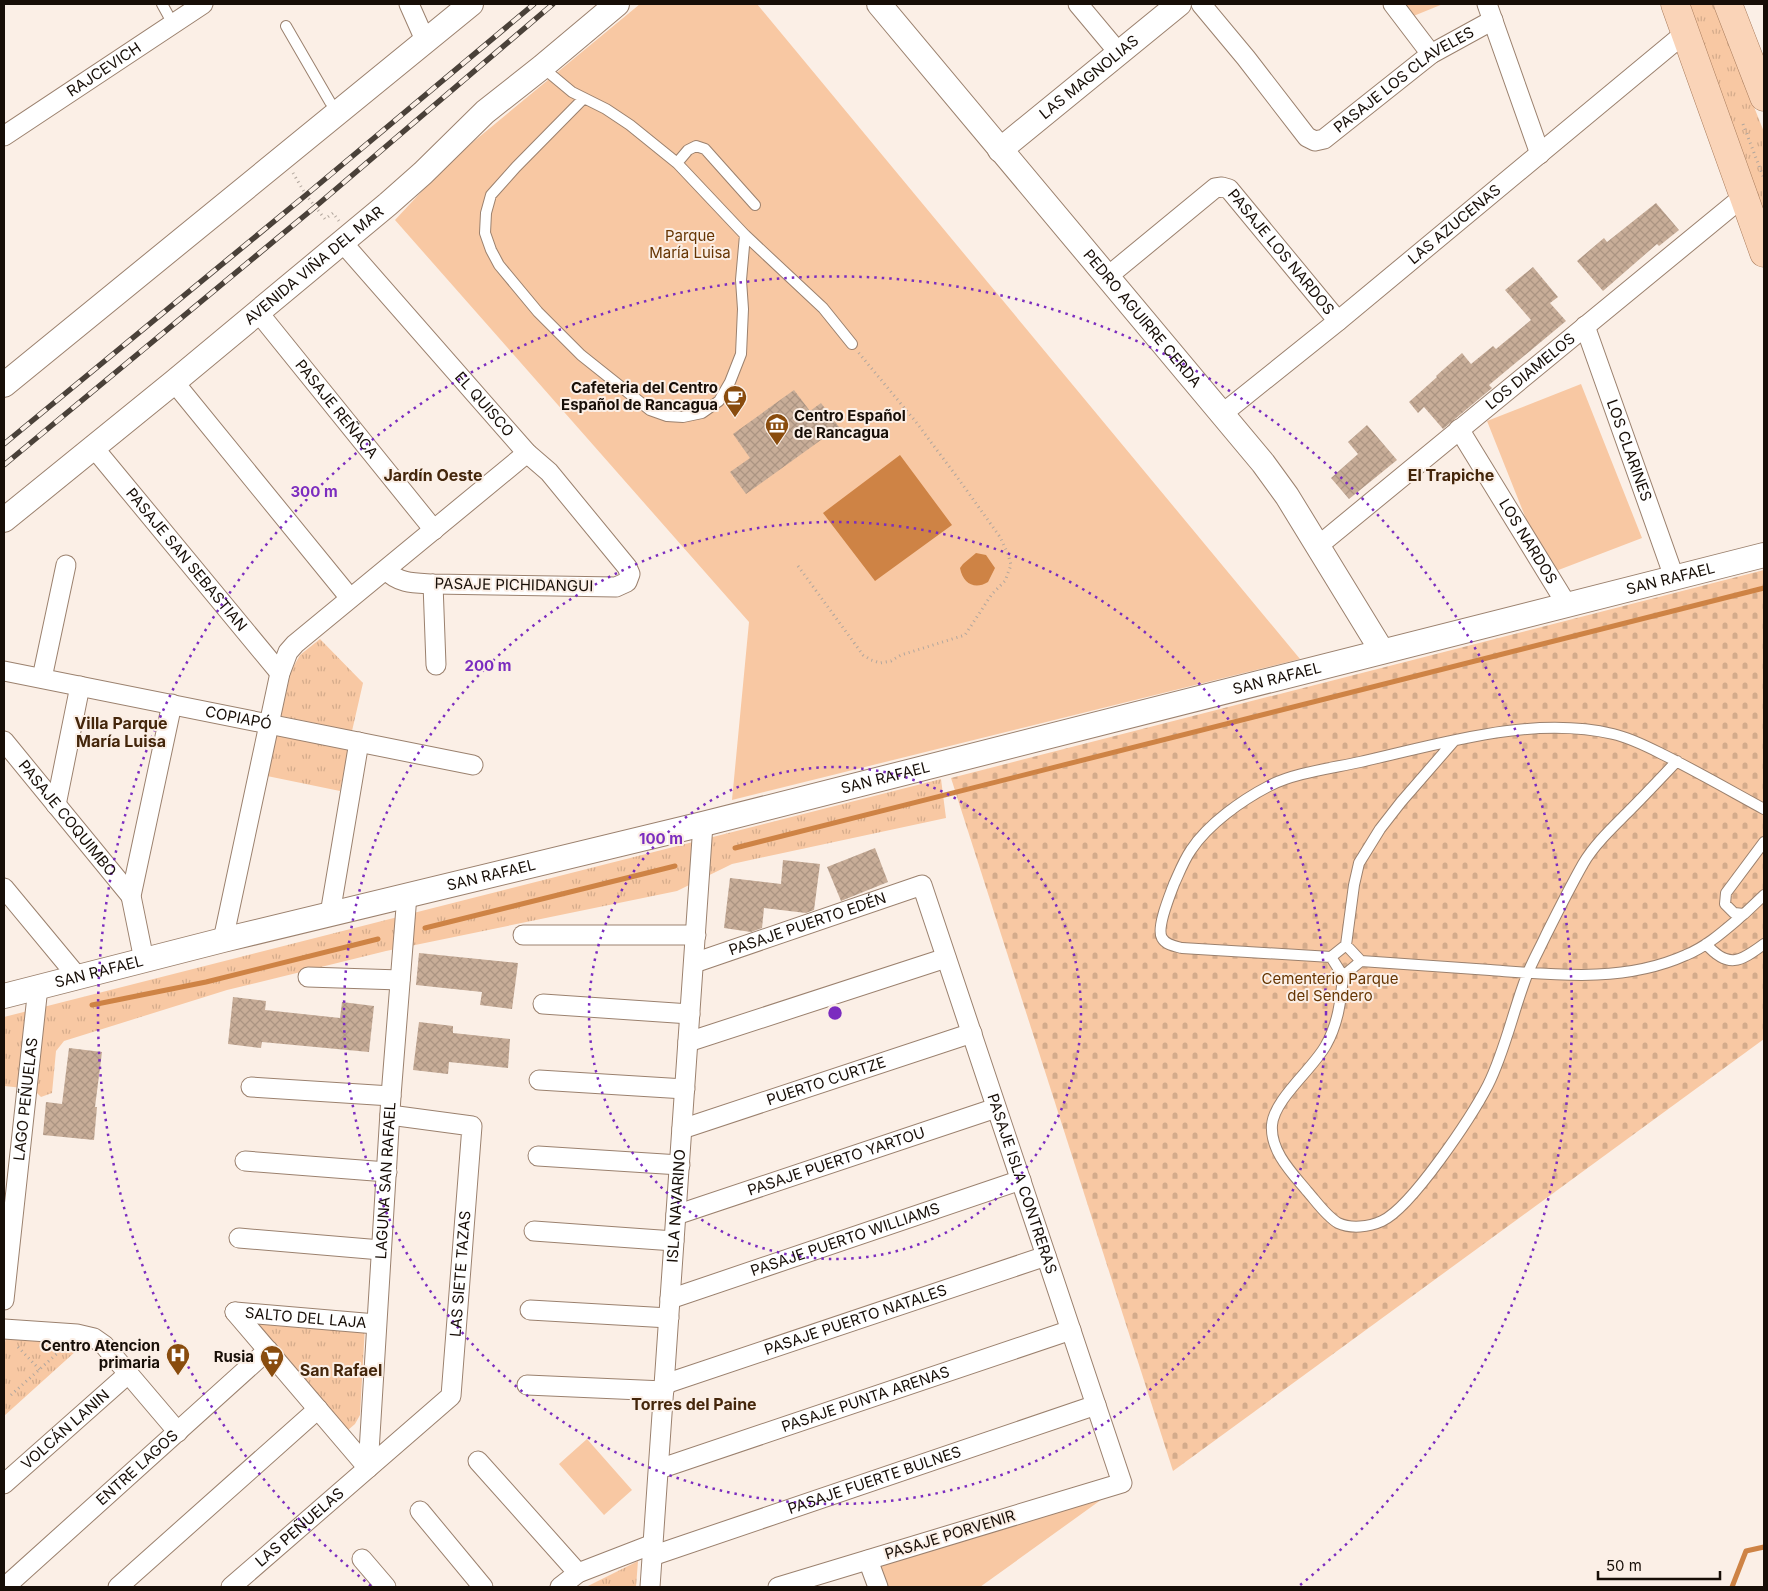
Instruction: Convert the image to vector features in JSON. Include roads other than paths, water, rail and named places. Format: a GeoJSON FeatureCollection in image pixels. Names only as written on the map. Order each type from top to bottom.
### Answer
{"type":"FeatureCollection","features":[{"type":"Feature","properties":{"kind":"main road"},"geometry":{"type":"LineString","coordinates":[[1675,4],[1764,253]]}},
{"type":"Feature","properties":{"kind":"main road"},"geometry":{"type":"LineString","coordinates":[[1728,4],[1762,84]]}},
{"type":"Feature","properties":{"kind":"street","name":"RAJCEVICH"},"geometry":{"type":"LineString","coordinates":[[4,136],[203,4]]}},
{"type":"Feature","properties":{"kind":"street"},"geometry":{"type":"LineString","coordinates":[[409,4],[425,40]]}},
{"type":"Feature","properties":{"kind":"street"},"geometry":{"type":"LineString","coordinates":[[4,385],[471,4]]}},
{"type":"Feature","properties":{"kind":"street","name":"AVENIDA VIÑA DEL MAR"},"geometry":{"type":"LineString","coordinates":[[4,520],[94,448],[346,238],[422,173],[485,112],[617,4]]}},
{"type":"Feature","properties":{"kind":"street","name":"PEDRO AGUIRRE CERDA"},"geometry":{"type":"LineString","coordinates":[[880,4],[1277,481],[1382,651]]}},
{"type":"Feature","properties":{"kind":"street"},"geometry":{"type":"LineString","coordinates":[[1078,4],[1118,53]]}},
{"type":"Feature","properties":{"kind":"street","name":"LAS MAGNOLIAS"},"geometry":{"type":"LineString","coordinates":[[1000,150],[1179,4]]}},
{"type":"Feature","properties":{"kind":"street","name":"PASAJE LOS CLAVELES"},"geometry":{"type":"LineString","coordinates":[[1201,4],[1307,137],[1315,141],[1324,139],[1431,54],[1490,12]]}},
{"type":"Feature","properties":{"kind":"street"},"geometry":{"type":"LineString","coordinates":[[1393,4],[1431,54]]}},
{"type":"Feature","properties":{"kind":"street"},"geometry":{"type":"LineString","coordinates":[[1490,12],[1540,154]]}},
{"type":"Feature","properties":{"kind":"street","name":"LAS AZUCENAS"},"geometry":{"type":"LineString","coordinates":[[1222,414],[1338,321],[1686,33]]}},
{"type":"Feature","properties":{"kind":"street","name":"PASAJE LOS NARDOS"},"geometry":{"type":"LineString","coordinates":[[1107,277],[1215,188],[1222,187],[1229,189],[1338,321]]}},
{"type":"Feature","properties":{"kind":"street","name":"LOS DIAMELOS"},"geometry":{"type":"LineString","coordinates":[[1318,546],[1459,428],[1744,196]]}},
{"type":"Feature","properties":{"kind":"street","name":"EL QUISCO"},"geometry":{"type":"LineString","coordinates":[[346,238],[527,453],[548,472],[627,567]]}},
{"type":"Feature","properties":{"kind":"street","name":"PASAJE REÑACA"},"geometry":{"type":"LineString","coordinates":[[258,312],[434,530]]}},
{"type":"Feature","properties":{"kind":"street","name":"LOS CLARINES"},"geometry":{"type":"LineString","coordinates":[[1585,326],[1674,577]]}},
{"type":"Feature","properties":{"kind":"street"},"geometry":{"type":"LineString","coordinates":[[174,382],[350,598]]}},
{"type":"Feature","properties":{"kind":"street","name":"LOS NARDOS"},"geometry":{"type":"LineString","coordinates":[[1459,428],[1567,604]]}},
{"type":"Feature","properties":{"kind":"street","name":"PASAJE SAN SEBASTIAN"},"geometry":{"type":"LineString","coordinates":[[94,448],[280,673]]}},
{"type":"Feature","properties":{"kind":"street"},"geometry":{"type":"LineString","coordinates":[[223,940],[280,673],[288,652],[350,598],[527,453]]}},
{"type":"Feature","properties":{"kind":"street","name":"SAN RAFAEL"},"geometry":{"type":"LineString","coordinates":[[4,996],[223,940],[704,824],[1764,555]]}},
{"type":"Feature","properties":{"kind":"street"},"geometry":{"type":"LineString","coordinates":[[42,678],[66,565]]}},
{"type":"Feature","properties":{"kind":"street","name":"PASAJE PICHIDANGUI"},"geometry":{"type":"LineString","coordinates":[[386,570],[403,581],[433,584],[616,587],[624,584],[629,578],[627,567]]}},
{"type":"Feature","properties":{"kind":"street"},"geometry":{"type":"LineString","coordinates":[[433,584],[436,666]]}},
{"type":"Feature","properties":{"kind":"street","name":"COPIAPÓ"},"geometry":{"type":"LineString","coordinates":[[4,670],[473,765]]}},
{"type":"Feature","properties":{"kind":"street"},"geometry":{"type":"LineString","coordinates":[[56,805],[80,686]]}},
{"type":"Feature","properties":{"kind":"street"},"geometry":{"type":"LineString","coordinates":[[144,960],[131,896],[172,704]]}},
{"type":"Feature","properties":{"kind":"street","name":"PASAJE COQUIMBO"},"geometry":{"type":"LineString","coordinates":[[4,741],[131,896]]}},
{"type":"Feature","properties":{"kind":"street"},"geometry":{"type":"LineString","coordinates":[[330,914],[359,742]]}},
{"type":"Feature","properties":{"kind":"street","name":"ISLA NAVARINO"},"geometry":{"type":"LineString","coordinates":[[650,1587],[704,824]]}},
{"type":"Feature","properties":{"kind":"street","name":"PASAJE ISLA CONTRERAS"},"geometry":{"type":"LineString","coordinates":[[922,885],[1122,1483]]}},
{"type":"Feature","properties":{"kind":"street","name":"PASAJE PUERTO EDÉN"},"geometry":{"type":"LineString","coordinates":[[694,963],[922,885]]}},
{"type":"Feature","properties":{"kind":"street"},"geometry":{"type":"LineString","coordinates":[[4,888],[77,976]]}},
{"type":"Feature","properties":{"kind":"street","name":"LAGUNA SAN RAFAEL"},"geometry":{"type":"LineString","coordinates":[[368,1468],[391,1096],[408,895]]}},
{"type":"Feature","properties":{"kind":"street"},"geometry":{"type":"LineString","coordinates":[[523,935],[696,935]]}},
{"type":"Feature","properties":{"kind":"street"},"geometry":{"type":"LineString","coordinates":[[688,1042],[946,958]]}},
{"type":"Feature","properties":{"kind":"street"},"geometry":{"type":"LineString","coordinates":[[308,977],[400,980]]}},
{"type":"Feature","properties":{"kind":"street","name":"LAGO PEÑUELAS"},"geometry":{"type":"LineString","coordinates":[[4,1300],[38,987]]}},
{"type":"Feature","properties":{"kind":"street"},"geometry":{"type":"LineString","coordinates":[[542,1004],[690,1014]]}},
{"type":"Feature","properties":{"kind":"street","name":"PUERTO CURTZE"},"geometry":{"type":"LineString","coordinates":[[682,1129],[972,1033]]}},
{"type":"Feature","properties":{"kind":"street"},"geometry":{"type":"LineString","coordinates":[[539,1080],[685,1089]]}},
{"type":"Feature","properties":{"kind":"street"},"geometry":{"type":"LineString","coordinates":[[250,1087],[391,1096]]}},
{"type":"Feature","properties":{"kind":"street","name":"PASAJE PUERTO YARTOU"},"geometry":{"type":"LineString","coordinates":[[676,1215],[996,1108]]}},
{"type":"Feature","properties":{"kind":"street","name":"LAS SIETE TAZAS"},"geometry":{"type":"LineString","coordinates":[[368,1468],[450,1396],[472,1126],[390,1115]]}},
{"type":"Feature","properties":{"kind":"street"},"geometry":{"type":"LineString","coordinates":[[538,1156],[680,1165]]}},
{"type":"Feature","properties":{"kind":"street"},"geometry":{"type":"LineString","coordinates":[[245,1161],[387,1172]]}},
{"type":"Feature","properties":{"kind":"street","name":"PASAJE PUERTO WILLIAMS"},"geometry":{"type":"LineString","coordinates":[[670,1308],[1021,1180]]}},
{"type":"Feature","properties":{"kind":"street"},"geometry":{"type":"LineString","coordinates":[[534,1231],[674,1241]]}},
{"type":"Feature","properties":{"kind":"street"},"geometry":{"type":"LineString","coordinates":[[239,1238],[381,1250]]}},
{"type":"Feature","properties":{"kind":"street","name":"PASAJE PUERTO NATALES"},"geometry":{"type":"LineString","coordinates":[[664,1387],[1046,1256]]}},
{"type":"Feature","properties":{"kind":"street"},"geometry":{"type":"LineString","coordinates":[[530,1310],[670,1308]]}},
{"type":"Feature","properties":{"kind":"street","name":"SALTO DEL LAJA"},"geometry":{"type":"LineString","coordinates":[[268,1350],[235,1312],[376,1324]]}},
{"type":"Feature","properties":{"kind":"street"},"geometry":{"type":"LineString","coordinates":[[4,1329],[77,1334],[94,1338],[104,1345],[178,1432]]}},
{"type":"Feature","properties":{"kind":"street","name":"PASAJE PUNTA ARENAS"},"geometry":{"type":"LineString","coordinates":[[659,1469],[1071,1330]]}},
{"type":"Feature","properties":{"kind":"street"},"geometry":{"type":"LineString","coordinates":[[268,1350],[368,1468]]}},
{"type":"Feature","properties":{"kind":"street","name":"ENTRE LAGOS"},"geometry":{"type":"LineString","coordinates":[[5,1587],[268,1350]]}},
{"type":"Feature","properties":{"kind":"street","name":"VOLCÁN LANIN"},"geometry":{"type":"LineString","coordinates":[[4,1484],[128,1374]]}},
{"type":"Feature","properties":{"kind":"street"},"geometry":{"type":"LineString","coordinates":[[527,1385],[664,1387]]}},
{"type":"Feature","properties":{"kind":"street","name":"PASAJE FUERTE BULNES"},"geometry":{"type":"LineString","coordinates":[[560,1587],[578,1573],[1096,1405]]}},
{"type":"Feature","properties":{"kind":"street"},"geometry":{"type":"LineString","coordinates":[[118,1587],[318,1409]]}},
{"type":"Feature","properties":{"kind":"street"},"geometry":{"type":"LineString","coordinates":[[478,1462],[578,1573]]}},
{"type":"Feature","properties":{"kind":"street","name":"LAS PEÑUELAS"},"geometry":{"type":"LineString","coordinates":[[231,1587],[368,1468]]}},
{"type":"Feature","properties":{"kind":"street","name":"PASAJE PORVENIR"},"geometry":{"type":"LineString","coordinates":[[778,1587],[1122,1483]]}},
{"type":"Feature","properties":{"kind":"street"},"geometry":{"type":"LineString","coordinates":[[420,1511],[483,1587]]}},
{"type":"Feature","properties":{"kind":"street"},"geometry":{"type":"LineString","coordinates":[[362,1559],[386,1587]]}},
{"type":"Feature","properties":{"kind":"street"},"geometry":{"type":"LineString","coordinates":[[868,1560],[878,1587]]}},
{"type":"Feature","properties":{"kind":"lane"},"geometry":{"type":"LineString","coordinates":[[162,4],[173,24]]}},
{"type":"Feature","properties":{"kind":"lane"},"geometry":{"type":"LineString","coordinates":[[286,26],[330,102],[339,112]]}},
{"type":"Feature","properties":{"kind":"lane"},"geometry":{"type":"LineString","coordinates":[[542,67],[572,92],[606,109],[630,125],[677,163],[745,235],[823,308],[852,344]]}},
{"type":"Feature","properties":{"kind":"lane"},"geometry":{"type":"LineString","coordinates":[[583,99],[491,195],[486,213],[485,233],[490,250],[498,265],[538,312],[581,355],[650,410],[667,416],[683,417],[702,414],[718,401],[730,382],[741,354],[743,309],[741,280],[745,235]]}},
{"type":"Feature","properties":{"kind":"lane"},"geometry":{"type":"LineString","coordinates":[[677,163],[688,150],[696,146],[705,149],[756,205]]}},
{"type":"Feature","properties":{"kind":"lane"},"geometry":{"type":"LineString","coordinates":[[1454,741],[1400,802],[1380,829],[1359,863],[1346,945],[1331,957],[1182,948],[1169,944],[1161,937],[1160,928],[1174,884],[1191,850],[1231,810],[1271,785],[1318,772],[1454,741],[1516,730],[1569,727],[1597,731],[1623,737],[1676,762],[1764,809]]}},
{"type":"Feature","properties":{"kind":"lane"},"geometry":{"type":"LineString","coordinates":[[1331,957],[1343,976],[1340,1008],[1327,1044],[1313,1065],[1283,1099],[1273,1116],[1274,1142],[1279,1154],[1296,1178],[1336,1222],[1366,1226],[1381,1222],[1398,1209],[1433,1168],[1468,1120],[1489,1083],[1527,973],[1585,861],[1611,829],[1676,762]]}},
{"type":"Feature","properties":{"kind":"lane"},"geometry":{"type":"LineString","coordinates":[[1744,914],[1729,911],[1724,897],[1764,842]]}},
{"type":"Feature","properties":{"kind":"lane"},"geometry":{"type":"LineString","coordinates":[[1346,945],[1361,961],[1527,973],[1596,975],[1634,971],[1670,962],[1706,944],[1744,914],[1764,895]]}},
{"type":"Feature","properties":{"kind":"lane"},"geometry":{"type":"LineString","coordinates":[[1706,944],[1722,958],[1732,961],[1764,944]]}},
{"type":"Feature","properties":{"kind":"lane"},"geometry":{"type":"LineString","coordinates":[[1343,976],[1361,961]]}},
{"type":"Feature","properties":{"kind":"waterway"},"geometry":{"type":"LineString","coordinates":[[735,848],[1764,588]]}},
{"type":"Feature","properties":{"kind":"waterway"},"geometry":{"type":"LineString","coordinates":[[425,928],[675,866]]}},
{"type":"Feature","properties":{"kind":"waterway"},"geometry":{"type":"LineString","coordinates":[[92,1005],[206,982],[378,939]]}},
{"type":"Feature","properties":{"kind":"waterway"},"geometry":{"type":"LineString","coordinates":[[1732,1587],[1746,1551],[1764,1547]]}},
{"type":"Feature","properties":{"kind":"railway"},"geometry":{"type":"LineString","coordinates":[[4,444],[534,4]]}},
{"type":"Feature","properties":{"kind":"railway"},"geometry":{"type":"LineString","coordinates":[[4,465],[315,207],[553,4]]}},
{"type":"Feature","properties":{"kind":"place","name":"Cafeteria del Centro Español de Rancagua"},"geometry":{"type":"Point","coordinates":[735,418]}},
{"type":"Feature","properties":{"kind":"place","name":"Centro Español de Rancagua"},"geometry":{"type":"Point","coordinates":[777,446]}},
{"type":"Feature","properties":{"kind":"place","name":"Centro Atencion primaria"},"geometry":{"type":"Point","coordinates":[178,1376]}},
{"type":"Feature","properties":{"kind":"place","name":"Rusia"},"geometry":{"type":"Point","coordinates":[272,1378]}},
{"type":"Feature","properties":{"kind":"district","name":"Jardín Oeste"},"geometry":{"type":"Point","coordinates":[433,475]}},
{"type":"Feature","properties":{"kind":"district","name":"El Trapiche"},"geometry":{"type":"Point","coordinates":[1451,475]}},
{"type":"Feature","properties":{"kind":"district","name":"Villa Parque María Luisa"},"geometry":{"type":"Point","coordinates":[121,732]}},
{"type":"Feature","properties":{"kind":"district","name":"San Rafael"},"geometry":{"type":"Point","coordinates":[341,1370]}},
{"type":"Feature","properties":{"kind":"district","name":"Torres del Paine"},"geometry":{"type":"Point","coordinates":[694,1404]}},
{"type":"Feature","properties":{"kind":"park label","name":"Parque María Luisa"},"geometry":{"type":"Point","coordinates":[690,244]}},
{"type":"Feature","properties":{"kind":"park label","name":"Cementerio Parque del Sendero"},"geometry":{"type":"Point","coordinates":[1330,988]}}]}
